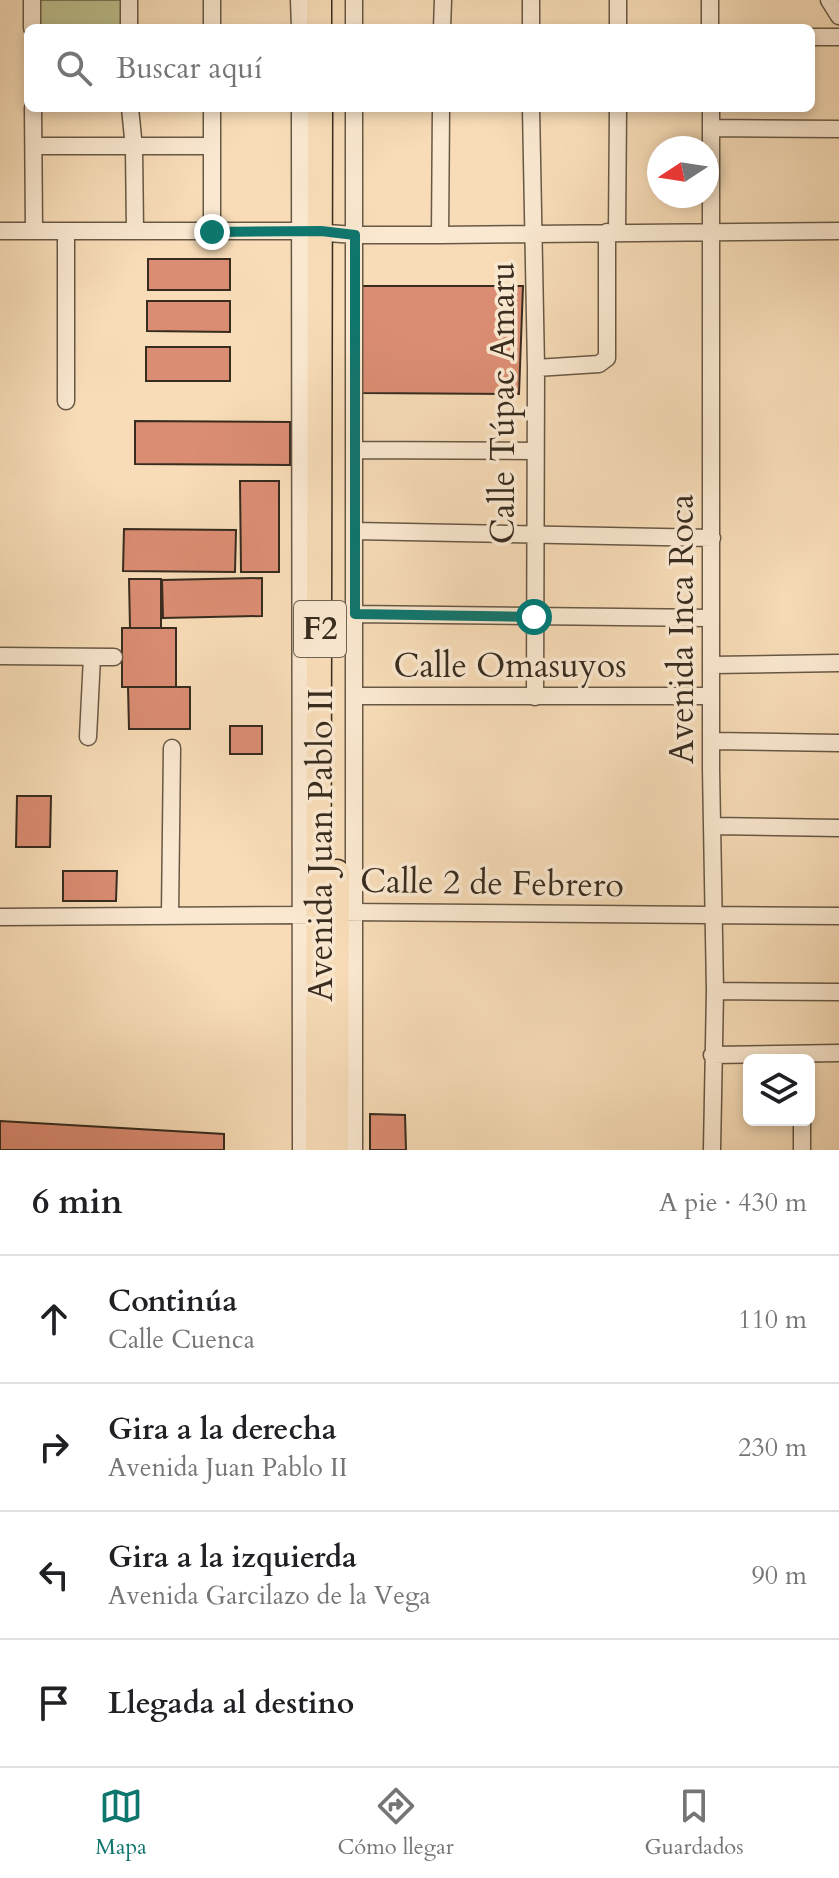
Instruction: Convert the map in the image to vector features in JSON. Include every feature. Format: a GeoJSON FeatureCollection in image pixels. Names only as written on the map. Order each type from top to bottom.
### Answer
{"type":"FeatureCollection","features":[{"type":"Feature","properties":{"kind":"highway"},"geometry":{"type":"LineString","coordinates":[[319,0],[319,24]]}},
{"type":"Feature","properties":{"kind":"highway"},"geometry":{"type":"LineString","coordinates":[[336,0],[336,24]]}},
{"type":"Feature","properties":{"kind":"highway","name":"Avenida Juan Pablo II"},"geometry":{"type":"LineString","coordinates":[[320,112],[328,232],[328,914],[336,1150]]}},
{"type":"Feature","properties":{"kind":"highway","name":"Avenida Juan Pablo II"},"geometry":{"type":"LineString","coordinates":[[328,232],[336,112]]}},
{"type":"Feature","properties":{"kind":"highway","name":"Avenida Juan Pablo II"},"geometry":{"type":"LineString","coordinates":[[318,1150],[328,914]]}},
{"type":"Feature","properties":{"kind":"street"},"geometry":{"type":"LineString","coordinates":[[32,0],[32,24]]}},
{"type":"Feature","properties":{"kind":"street"},"geometry":{"type":"LineString","coordinates":[[129,0],[129,24]]}},
{"type":"Feature","properties":{"kind":"street"},"geometry":{"type":"LineString","coordinates":[[212,0],[212,24]]}},
{"type":"Feature","properties":{"kind":"street"},"geometry":{"type":"LineString","coordinates":[[299,0],[300,24]]}},
{"type":"Feature","properties":{"kind":"street"},"geometry":{"type":"LineString","coordinates":[[354,0],[354,24]]}},
{"type":"Feature","properties":{"kind":"street"},"geometry":{"type":"LineString","coordinates":[[442,24],[443,0]]}},
{"type":"Feature","properties":{"kind":"street"},"geometry":{"type":"LineString","coordinates":[[531,0],[531,24]]}},
{"type":"Feature","properties":{"kind":"street"},"geometry":{"type":"LineString","coordinates":[[618,0],[618,24]]}},
{"type":"Feature","properties":{"kind":"street"},"geometry":{"type":"LineString","coordinates":[[710,0],[710,24]]}},
{"type":"Feature","properties":{"kind":"street"},"geometry":{"type":"LineString","coordinates":[[829,0],[839,16]]}},
{"type":"Feature","properties":{"kind":"street"},"geometry":{"type":"LineString","coordinates":[[815,37],[839,37]]}},
{"type":"Feature","properties":{"kind":"street"},"geometry":{"type":"LineString","coordinates":[[33,112],[34,230]]}},
{"type":"Feature","properties":{"kind":"street"},"geometry":{"type":"LineString","coordinates":[[130,112],[135,231]]}},
{"type":"Feature","properties":{"kind":"street"},"geometry":{"type":"LineString","coordinates":[[212,112],[212,232]]}},
{"type":"Feature","properties":{"kind":"street","name":"Avenida Juan Pablo II"},"geometry":{"type":"LineString","coordinates":[[301,112],[328,232],[355,450],[356,696],[301,1150]]}},
{"type":"Feature","properties":{"kind":"street","name":"Avenida Juan Pablo II"},"geometry":{"type":"LineString","coordinates":[[353,112],[328,232],[328,914],[354,1150]]}},
{"type":"Feature","properties":{"kind":"street"},"geometry":{"type":"LineString","coordinates":[[440,235],[441,112]]}},
{"type":"Feature","properties":{"kind":"street","name":"Calle Túpac Amaru"},"geometry":{"type":"LineString","coordinates":[[531,112],[536,368],[535,697]]}},
{"type":"Feature","properties":{"kind":"street"},"geometry":{"type":"LineString","coordinates":[[536,368],[599,364],[607,358],[618,112]]}},
{"type":"Feature","properties":{"kind":"street","name":"Avenida Inca Roca"},"geometry":{"type":"LineString","coordinates":[[711,112],[711,741],[715,991],[712,1150]]}},
{"type":"Feature","properties":{"kind":"street"},"geometry":{"type":"LineString","coordinates":[[711,128],[839,129]]}},
{"type":"Feature","properties":{"kind":"street"},"geometry":{"type":"LineString","coordinates":[[35,146],[212,146]]}},
{"type":"Feature","properties":{"kind":"street"},"geometry":{"type":"LineString","coordinates":[[0,231],[532,235],[839,231]]}},
{"type":"Feature","properties":{"kind":"street"},"geometry":{"type":"LineString","coordinates":[[66,231],[66,401]]}},
{"type":"Feature","properties":{"kind":"street"},"geometry":{"type":"LineString","coordinates":[[355,450],[534,451]]}},
{"type":"Feature","properties":{"kind":"street"},"geometry":{"type":"LineString","coordinates":[[355,531],[712,538]]}},
{"type":"Feature","properties":{"kind":"street"},"geometry":{"type":"LineString","coordinates":[[355,614],[711,618]]}},
{"type":"Feature","properties":{"kind":"street"},"geometry":{"type":"LineString","coordinates":[[0,656],[114,657]]}},
{"type":"Feature","properties":{"kind":"street"},"geometry":{"type":"LineString","coordinates":[[88,737],[92,657]]}},
{"type":"Feature","properties":{"kind":"street"},"geometry":{"type":"LineString","coordinates":[[712,665],[839,663]]}},
{"type":"Feature","properties":{"kind":"street","name":"Calle Omasuyos"},"geometry":{"type":"LineString","coordinates":[[356,696],[711,696]]}},
{"type":"Feature","properties":{"kind":"street"},"geometry":{"type":"LineString","coordinates":[[711,741],[839,743]]}},
{"type":"Feature","properties":{"kind":"street"},"geometry":{"type":"LineString","coordinates":[[170,915],[172,748]]}},
{"type":"Feature","properties":{"kind":"street"},"geometry":{"type":"LineString","coordinates":[[713,826],[839,828]]}},
{"type":"Feature","properties":{"kind":"street","name":"Calle 2 de Febrero"},"geometry":{"type":"LineString","coordinates":[[0,917],[328,914],[839,916]]}},
{"type":"Feature","properties":{"kind":"street"},"geometry":{"type":"LineString","coordinates":[[715,991],[839,992]]}},
{"type":"Feature","properties":{"kind":"street"},"geometry":{"type":"LineString","coordinates":[[712,1055],[839,1053]]}},
{"type":"Feature","properties":{"kind":"street"},"geometry":{"type":"LineString","coordinates":[[802,1126],[802,1150]]}},
{"type":"Feature","properties":{"kind":"green space"},"geometry":{"type":"Polygon","coordinates":[[[39,0],[126,0],[125,24],[39,24],[39,0]]]}},
{"type":"Feature","properties":{"kind":"building"},"geometry":{"type":"Polygon","coordinates":[[[148,259],[230,259],[230,290],[148,290],[148,259]]]}},
{"type":"Feature","properties":{"kind":"building"},"geometry":{"type":"Polygon","coordinates":[[[361,286],[523,286],[519,394],[362,393],[361,286]]]}},
{"type":"Feature","properties":{"kind":"building"},"geometry":{"type":"Polygon","coordinates":[[[147,301],[230,301],[230,332],[147,331],[147,301]]]}},
{"type":"Feature","properties":{"kind":"building"},"geometry":{"type":"Polygon","coordinates":[[[146,347],[230,347],[230,381],[146,381],[146,347]]]}},
{"type":"Feature","properties":{"kind":"building"},"geometry":{"type":"Polygon","coordinates":[[[135,421],[290,422],[290,465],[135,464],[135,421]]]}},
{"type":"Feature","properties":{"kind":"building"},"geometry":{"type":"Polygon","coordinates":[[[240,481],[279,481],[279,572],[241,572],[240,481]]]}},
{"type":"Feature","properties":{"kind":"building"},"geometry":{"type":"Polygon","coordinates":[[[124,529],[236,530],[235,572],[123,571],[124,529]]]}},
{"type":"Feature","properties":{"kind":"building"},"geometry":{"type":"Polygon","coordinates":[[[262,578],[262,616],[163,618],[162,580],[262,578]]]}},
{"type":"Feature","properties":{"kind":"building"},"geometry":{"type":"Polygon","coordinates":[[[129,579],[161,579],[161,628],[130,628],[129,579]]]}},
{"type":"Feature","properties":{"kind":"building"},"geometry":{"type":"Polygon","coordinates":[[[122,628],[176,628],[176,687],[122,687],[122,628]]]}},
{"type":"Feature","properties":{"kind":"building"},"geometry":{"type":"Polygon","coordinates":[[[128,687],[190,687],[190,729],[129,729],[128,687]]]}},
{"type":"Feature","properties":{"kind":"building"},"geometry":{"type":"Polygon","coordinates":[[[230,726],[262,726],[262,754],[230,754],[230,726]]]}},
{"type":"Feature","properties":{"kind":"building"},"geometry":{"type":"Polygon","coordinates":[[[17,796],[51,796],[50,847],[16,847],[17,796]]]}},
{"type":"Feature","properties":{"kind":"building"},"geometry":{"type":"Polygon","coordinates":[[[63,871],[117,871],[116,901],[63,901],[63,871]]]}},
{"type":"Feature","properties":{"kind":"building"},"geometry":{"type":"Polygon","coordinates":[[[370,1114],[405,1115],[406,1150],[370,1150],[370,1114]]]}},
{"type":"Feature","properties":{"kind":"building"},"geometry":{"type":"Polygon","coordinates":[[[0,1121],[224,1134],[224,1150],[0,1150],[0,1121]]]}},
{"type":"Feature","properties":{"kind":"route"},"geometry":{"type":"LineString","coordinates":[[212,232],[321,231],[355,235],[355,614],[534,617]]}}]}
